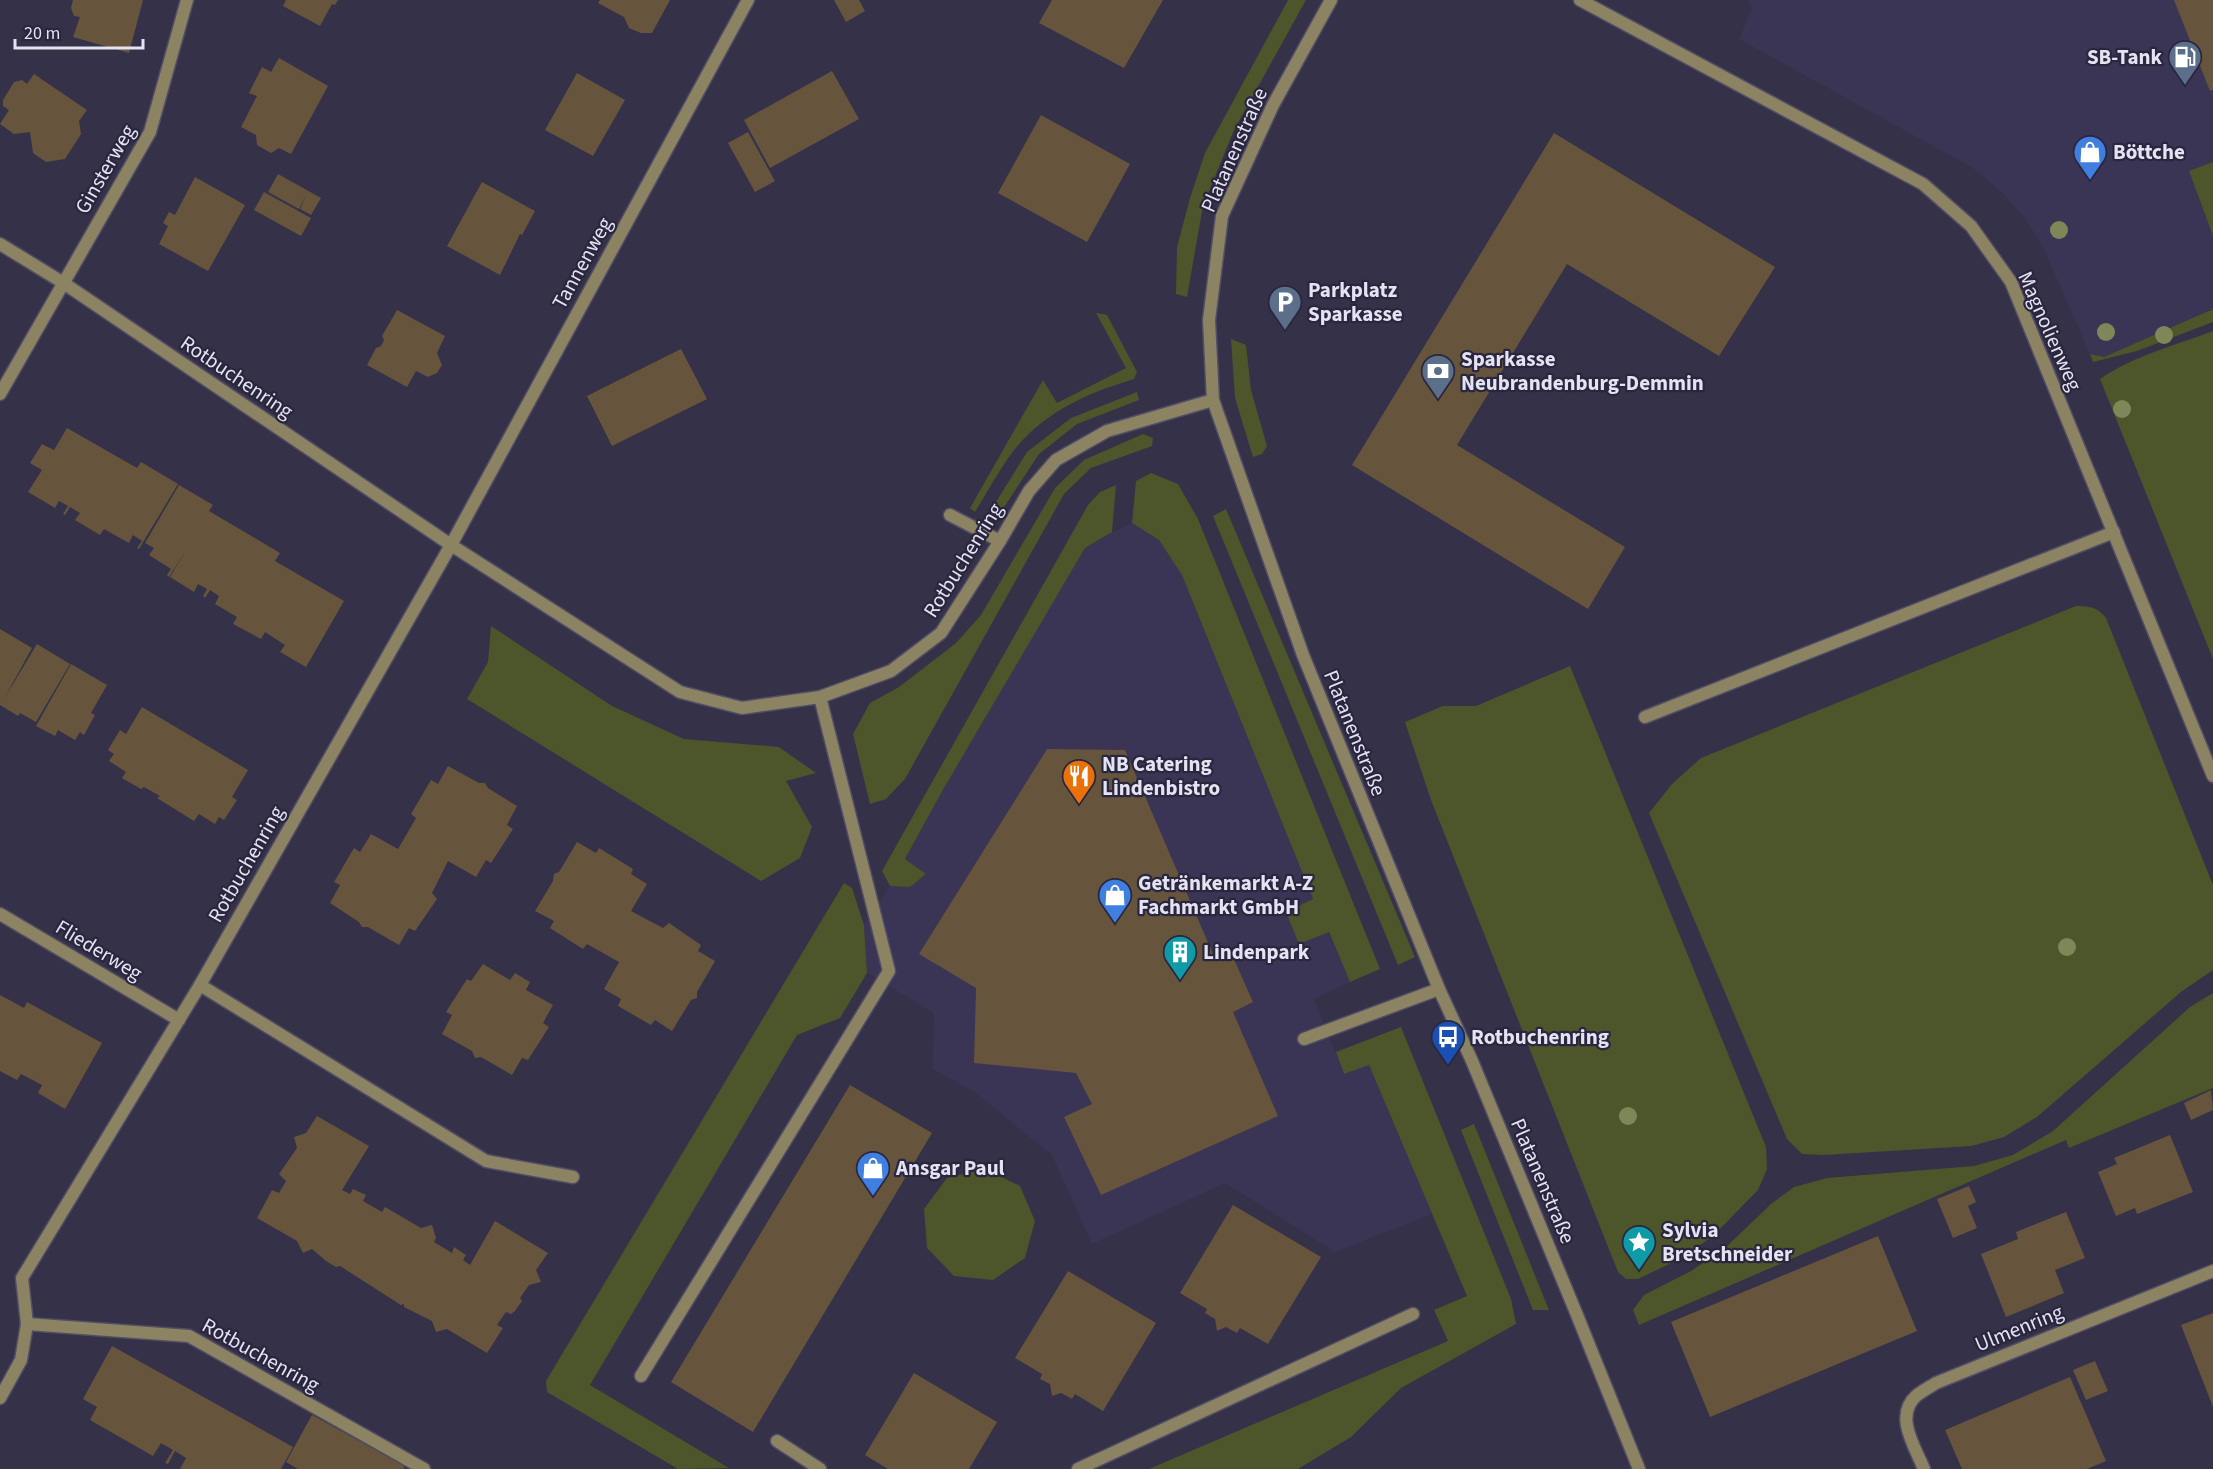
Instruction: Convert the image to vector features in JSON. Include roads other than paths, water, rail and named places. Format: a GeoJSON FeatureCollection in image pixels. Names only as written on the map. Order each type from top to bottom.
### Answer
{"type":"FeatureCollection","features":[{"type":"Feature","properties":{"kind":"street","name":"Ginsterweg"},"geometry":{"type":"LineString","coordinates":[[62,282],[150,132],[187,0]]}},
{"type":"Feature","properties":{"kind":"street","name":"Tannenweg"},"geometry":{"type":"LineString","coordinates":[[451,545],[748,0]]}},
{"type":"Feature","properties":{"kind":"street","name":"Platanenstraße"},"geometry":{"type":"LineString","coordinates":[[1330,0],[1273,105],[1222,216],[1209,320],[1213,400],[1302,655],[1439,989],[1477,1072],[1639,1469]]}},
{"type":"Feature","properties":{"kind":"street","name":"Magnolienweg"},"geometry":{"type":"LineString","coordinates":[[1581,0],[1923,183],[1971,226],[2011,282],[2213,776]]}},
{"type":"Feature","properties":{"kind":"street","name":"Rotbuchenring"},"geometry":{"type":"LineString","coordinates":[[0,244],[62,282],[451,545],[680,692],[742,708],[820,698],[891,671],[941,633],[1029,491],[1056,460],[1107,431],[1213,400]]}},
{"type":"Feature","properties":{"kind":"street"},"geometry":{"type":"LineString","coordinates":[[0,394],[62,282]]}},
{"type":"Feature","properties":{"kind":"street"},"geometry":{"type":"LineString","coordinates":[[950,515],[1000,541]]}},
{"type":"Feature","properties":{"kind":"street"},"geometry":{"type":"LineString","coordinates":[[1645,717],[2114,532]]}},
{"type":"Feature","properties":{"kind":"street","name":"Rotbuchenring"},"geometry":{"type":"LineString","coordinates":[[0,1398],[21,1360],[27,1324],[22,1278],[200,985],[451,545]]}},
{"type":"Feature","properties":{"kind":"street"},"geometry":{"type":"LineString","coordinates":[[641,1376],[889,971],[820,698]]}},
{"type":"Feature","properties":{"kind":"street","name":"Fliederweg"},"geometry":{"type":"LineString","coordinates":[[0,914],[179,1020]]}},
{"type":"Feature","properties":{"kind":"street"},"geometry":{"type":"LineString","coordinates":[[200,985],[486,1161],[573,1177]]}},
{"type":"Feature","properties":{"kind":"street"},"geometry":{"type":"LineString","coordinates":[[1304,1039],[1439,989]]}},
{"type":"Feature","properties":{"kind":"street","name":"Ulmenring"},"geometry":{"type":"LineString","coordinates":[[1924,1469],[1906,1425],[1906,1411],[1915,1396],[1936,1383],[2213,1271]]}},
{"type":"Feature","properties":{"kind":"street"},"geometry":{"type":"LineString","coordinates":[[1078,1469],[1413,1314]]}},
{"type":"Feature","properties":{"kind":"street","name":"Rotbuchenring"},"geometry":{"type":"LineString","coordinates":[[27,1324],[189,1336],[424,1469]]}},
{"type":"Feature","properties":{"kind":"street"},"geometry":{"type":"LineString","coordinates":[[777,1442],[820,1469]]}},
{"type":"Feature","properties":{"kind":"place","name":"SB-Tank"},"geometry":{"type":"Point","coordinates":[2185,86]}},
{"type":"Feature","properties":{"kind":"place","name":"Böttche"},"geometry":{"type":"Point","coordinates":[2090,181]}},
{"type":"Feature","properties":{"kind":"place","name":"Parkplatz Sparkasse"},"geometry":{"type":"Point","coordinates":[1285,331]}},
{"type":"Feature","properties":{"kind":"place","name":"Sparkasse Neubrandenburg-Demmin"},"geometry":{"type":"Point","coordinates":[1438,400]}},
{"type":"Feature","properties":{"kind":"place","name":"NB Catering Lindenbistro"},"geometry":{"type":"Point","coordinates":[1079,805]}},
{"type":"Feature","properties":{"kind":"place","name":"Getränkemarkt A-Z Fachmarkt GmbH"},"geometry":{"type":"Point","coordinates":[1115,924]}},
{"type":"Feature","properties":{"kind":"place","name":"Lindenpark"},"geometry":{"type":"Point","coordinates":[1180,981]}},
{"type":"Feature","properties":{"kind":"place","name":"Rotbuchenring"},"geometry":{"type":"Point","coordinates":[1448,1066]}},
{"type":"Feature","properties":{"kind":"place","name":"Ansgar Paul"},"geometry":{"type":"Point","coordinates":[873,1197]}},
{"type":"Feature","properties":{"kind":"place","name":"Sylvia Bretschneider"},"geometry":{"type":"Point","coordinates":[1639,1271]}}]}
